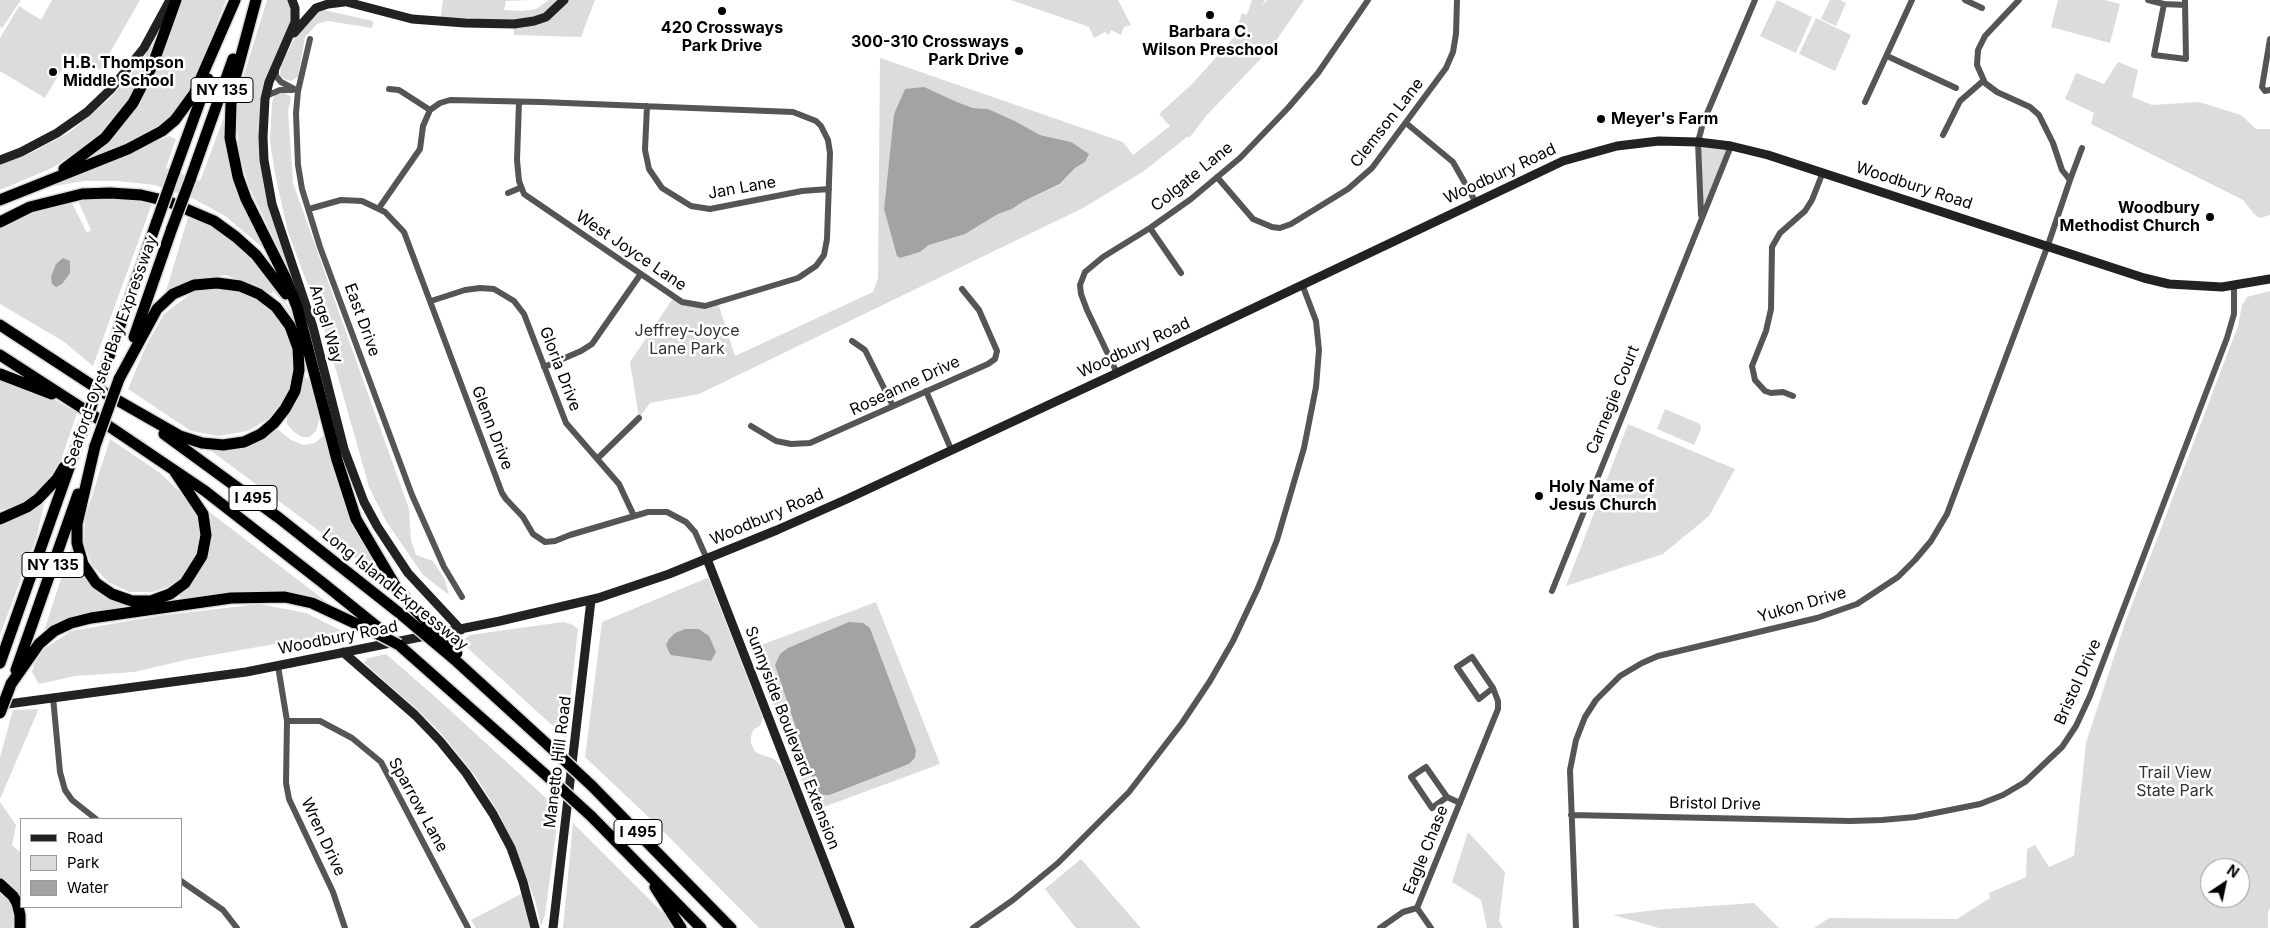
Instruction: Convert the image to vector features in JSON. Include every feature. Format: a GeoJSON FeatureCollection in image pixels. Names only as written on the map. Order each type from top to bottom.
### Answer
{"type":"FeatureCollection","features":[{"type":"Feature","properties":{"kind":"highway"},"geometry":{"type":"LineString","coordinates":[[0,200],[75,163],[119,122],[133,103],[153,64],[176,0]]}},
{"type":"Feature","properties":{"kind":"highway"},"geometry":{"type":"LineString","coordinates":[[0,200],[128,149],[162,131],[175,120],[194,94],[236,0]]}},
{"type":"Feature","properties":{"kind":"highway","name":"Seaford-Oyster Bay Expressway"},"geometry":{"type":"LineString","coordinates":[[0,663],[236,0]]}},
{"type":"Feature","properties":{"kind":"highway"},"geometry":{"type":"LineString","coordinates":[[255,0],[232,97],[230,122],[233,158],[246,199],[286,279],[305,334],[339,468],[356,519],[396,587],[457,657]]}},
{"type":"Feature","properties":{"kind":"highway","name":"Seaford-Oyster Bay Expressway"},"geometry":{"type":"LineString","coordinates":[[0,713],[255,0]]}},
{"type":"Feature","properties":{"kind":"highway"},"geometry":{"type":"LineString","coordinates":[[0,222],[30,207],[82,194],[141,195],[167,201],[214,222],[256,255],[285,292],[305,334]]}},
{"type":"Feature","properties":{"kind":"highway"},"geometry":{"type":"LineString","coordinates":[[96,388],[180,436],[202,443],[244,442],[261,434],[274,423],[285,409],[295,391],[299,370],[298,348],[290,326],[276,307],[259,294],[240,286],[217,283],[194,285],[173,294],[157,308],[119,379]]}},
{"type":"Feature","properties":{"kind":"highway","name":"Long Island Expressway"},"geometry":{"type":"LineString","coordinates":[[0,324],[212,468],[457,657],[466,668],[592,786],[731,928]]}},
{"type":"Feature","properties":{"kind":"highway","name":"I 495"},"geometry":{"type":"LineString","coordinates":[[0,355],[173,469],[372,622],[423,665],[591,816],[702,928]]}},
{"type":"Feature","properties":{"kind":"highway"},"geometry":{"type":"LineString","coordinates":[[0,374],[82,408]]}},
{"type":"Feature","properties":{"kind":"highway"},"geometry":{"type":"LineString","coordinates":[[0,518],[27,507],[48,490],[57,479],[80,437]]}},
{"type":"Feature","properties":{"kind":"highway"},"geometry":{"type":"LineString","coordinates":[[94,446],[77,524],[77,543],[83,564],[96,583],[112,594],[132,601],[151,601],[170,594],[186,583],[202,556],[206,535],[203,514],[173,469]]}},
{"type":"Feature","properties":{"kind":"highway"},"geometry":{"type":"LineString","coordinates":[[11,684],[39,644],[54,631],[71,623],[91,618],[255,596],[285,597],[312,603],[399,645]]}},
{"type":"Feature","properties":{"kind":"highway"},"geometry":{"type":"LineString","coordinates":[[645,870],[681,928]]}},
{"type":"Feature","properties":{"kind":"highway"},"geometry":{"type":"LineString","coordinates":[[0,884],[13,896],[17,903],[20,915],[20,928]]}},
{"type":"Feature","properties":{"kind":"main road"},"geometry":{"type":"LineString","coordinates":[[0,160],[21,152],[57,133],[87,112],[111,90],[144,48],[170,0]]}},
{"type":"Feature","properties":{"kind":"main road","name":"Angel Way"},"geometry":{"type":"LineString","coordinates":[[292,0],[295,8],[295,22],[276,64],[266,96],[263,137],[264,160],[272,204],[313,327],[353,475],[377,526],[397,558],[408,573],[461,630]]}},
{"type":"Feature","properties":{"kind":"main road"},"geometry":{"type":"LineString","coordinates":[[283,50],[299,26],[316,8],[343,1],[412,18],[466,23],[514,24],[546,17],[564,0]]}},
{"type":"Feature","properties":{"kind":"main road","name":"Woodbury Road"},"geometry":{"type":"LineString","coordinates":[[0,705],[219,676],[278,666],[461,630],[591,600],[707,559],[838,502],[1117,373],[1563,160],[1584,153],[1637,143],[1698,142],[1731,146],[1824,172],[2135,275],[2170,284],[2204,288],[2234,286],[2270,279]]}},
{"type":"Feature","properties":{"kind":"main road","name":"Sunnyside Boulevard Extension"},"geometry":{"type":"LineString","coordinates":[[707,559],[850,928]]}},
{"type":"Feature","properties":{"kind":"main road","name":"Manetto Hill Road"},"geometry":{"type":"LineString","coordinates":[[553,928],[591,600]]}},
{"type":"Feature","properties":{"kind":"main road"},"geometry":{"type":"LineString","coordinates":[[343,652],[415,715],[466,773],[493,814],[511,848],[523,882],[535,928]]}},
{"type":"Feature","properties":{"kind":"street","name":"Colgate Lane"},"geometry":{"type":"LineString","coordinates":[[1117,373],[1087,310],[1080,285],[1085,272],[1103,257],[1150,228],[1191,199],[1258,140],[1300,94],[1340,44],[1368,0]]}},
{"type":"Feature","properties":{"kind":"street","name":"Clemson Lane"},"geometry":{"type":"LineString","coordinates":[[1217,177],[1253,219],[1272,227],[1280,228],[1306,215],[1360,180],[1372,168],[1446,68],[1456,34],[1457,0]]}},
{"type":"Feature","properties":{"kind":"street","name":"Carnegie Court"},"geometry":{"type":"LineString","coordinates":[[1701,220],[1698,142],[1703,123],[1755,0]]}},
{"type":"Feature","properties":{"kind":"street"},"geometry":{"type":"LineString","coordinates":[[1865,102],[1912,0]]}},
{"type":"Feature","properties":{"kind":"street"},"geometry":{"type":"LineString","coordinates":[[1965,0],[1982,8]]}},
{"type":"Feature","properties":{"kind":"street"},"geometry":{"type":"LineString","coordinates":[[2019,0],[1985,36],[1978,50],[1977,65],[1983,81],[1997,92],[2030,107],[2039,115],[2053,143],[2062,170],[2070,180]]}},
{"type":"Feature","properties":{"kind":"street"},"geometry":{"type":"LineString","coordinates":[[2148,0],[2164,4],[2185,2],[2186,59],[2154,55],[2164,4]]}},
{"type":"Feature","properties":{"kind":"street","name":"East Drive"},"geometry":{"type":"LineString","coordinates":[[310,38],[298,91],[296,136],[302,189],[320,247],[412,495],[444,567],[462,597]]}},
{"type":"Feature","properties":{"kind":"street"},"geometry":{"type":"LineString","coordinates":[[2270,39],[2267,72],[2262,87],[2270,90]]}},
{"type":"Feature","properties":{"kind":"street"},"geometry":{"type":"LineString","coordinates":[[1887,56],[1956,88]]}},
{"type":"Feature","properties":{"kind":"street"},"geometry":{"type":"LineString","coordinates":[[276,64],[276,76],[281,82],[298,91]]}},
{"type":"Feature","properties":{"kind":"street"},"geometry":{"type":"LineString","coordinates":[[1944,135],[1960,101],[1983,81]]}},
{"type":"Feature","properties":{"kind":"street"},"geometry":{"type":"LineString","coordinates":[[379,208],[420,149],[424,126],[430,110],[399,90],[389,89]]}},
{"type":"Feature","properties":{"kind":"street"},"geometry":{"type":"LineString","coordinates":[[266,96],[280,90],[298,91]]}},
{"type":"Feature","properties":{"kind":"street","name":"West Joyce Lane"},"geometry":{"type":"LineString","coordinates":[[430,110],[440,103],[450,100],[780,110],[806,115],[821,126],[828,140],[830,153],[826,250],[816,266],[798,278],[718,303],[698,306],[682,302],[640,275],[524,194],[520,188]]}},
{"type":"Feature","properties":{"kind":"street"},"geometry":{"type":"LineString","coordinates":[[508,193],[520,188],[517,160],[519,102]]}},
{"type":"Feature","properties":{"kind":"street","name":"Jan Lane"},"geometry":{"type":"LineString","coordinates":[[647,106],[645,150],[649,169],[662,188],[691,206],[710,209],[802,191],[829,189]]}},
{"type":"Feature","properties":{"kind":"street"},"geometry":{"type":"LineString","coordinates":[[1406,123],[1454,162],[1475,201]]}},
{"type":"Feature","properties":{"kind":"street","name":"Carnegie Court"},"geometry":{"type":"LineString","coordinates":[[1552,591],[1731,146]]}},
{"type":"Feature","properties":{"kind":"street","name":"Yukon Drive"},"geometry":{"type":"LineString","coordinates":[[1576,928],[1570,770],[1576,740],[1585,717],[1596,700],[1620,676],[1658,656],[1817,618],[1845,609],[1879,592],[1916,560],[1931,541],[1947,514],[2048,245],[2082,148]]}},
{"type":"Feature","properties":{"kind":"street"},"geometry":{"type":"LineString","coordinates":[[1794,396],[1765,391],[1755,380],[1752,366],[1766,331],[1771,309],[1772,247],[1783,229],[1805,211],[1824,172]]}},
{"type":"Feature","properties":{"kind":"street","name":"Glenn Drive"},"geometry":{"type":"LineString","coordinates":[[309,209],[341,200],[362,201],[379,208],[404,232],[502,493],[506,500],[523,517],[533,534],[545,542],[555,541],[634,516],[657,511],[676,515],[686,522],[695,532],[707,559]]}},
{"type":"Feature","properties":{"kind":"street"},"geometry":{"type":"LineString","coordinates":[[1150,228],[1181,273]]}},
{"type":"Feature","properties":{"kind":"street"},"geometry":{"type":"LineString","coordinates":[[544,367],[581,351],[592,344],[640,275]]}},
{"type":"Feature","properties":{"kind":"street"},"geometry":{"type":"LineString","coordinates":[[974,928],[1013,900],[1058,863],[1129,792],[1182,723],[1210,681],[1232,641],[1254,597],[1277,540],[1304,448],[1316,387],[1319,350],[1316,321],[1302,284]]}},
{"type":"Feature","properties":{"kind":"street","name":"Bristol Drive"},"geometry":{"type":"LineString","coordinates":[[1571,815],[1850,821],[1882,820],[1915,817],[1980,804],[2003,795],[2025,782],[2062,747],[2076,726],[2090,696],[2227,338],[2234,314],[2234,286]]}},
{"type":"Feature","properties":{"kind":"street","name":"Gloria Drive"},"geometry":{"type":"LineString","coordinates":[[431,301],[464,290],[480,288],[494,289],[514,300],[524,314],[566,423],[576,437],[598,458],[620,484],[634,516]]}},
{"type":"Feature","properties":{"kind":"street","name":"Roseanne Drive"},"geometry":{"type":"LineString","coordinates":[[751,426],[776,441],[802,444],[824,438],[988,364],[995,359],[998,351],[979,310],[962,289]]}},
{"type":"Feature","properties":{"kind":"street"},"geometry":{"type":"LineString","coordinates":[[852,341],[865,350],[893,406]]}},
{"type":"Feature","properties":{"kind":"street"},"geometry":{"type":"LineString","coordinates":[[926,391],[951,449]]}},
{"type":"Feature","properties":{"kind":"street"},"geometry":{"type":"LineString","coordinates":[[598,458],[639,418]]}},
{"type":"Feature","properties":{"kind":"street","name":"Eagle Chase"},"geometry":{"type":"LineString","coordinates":[[1417,908],[1498,709],[1498,701],[1493,688],[1472,657],[1457,668],[1479,699],[1493,688]]}},
{"type":"Feature","properties":{"kind":"street","name":"Wren Drive"},"geometry":{"type":"LineString","coordinates":[[278,666],[287,721],[286,783],[289,799],[334,892],[345,928]]}},
{"type":"Feature","properties":{"kind":"street"},"geometry":{"type":"LineString","coordinates":[[53,697],[60,772],[65,790],[72,800],[95,818]]}},
{"type":"Feature","properties":{"kind":"street","name":"Sparrow Lane"},"geometry":{"type":"LineString","coordinates":[[287,721],[320,721],[352,738],[381,762],[468,928]]}},
{"type":"Feature","properties":{"kind":"street","name":"Eagle Chase"},"geometry":{"type":"LineString","coordinates":[[1447,797],[1432,808],[1411,777],[1426,767],[1447,797],[1460,803]]}},
{"type":"Feature","properties":{"kind":"street"},"geometry":{"type":"LineString","coordinates":[[182,882],[223,910],[237,928]]}},
{"type":"Feature","properties":{"kind":"street","name":"Eagle Chase"},"geometry":{"type":"LineString","coordinates":[[1380,928],[1403,912],[1417,908]]}},
{"type":"Feature","properties":{"kind":"street","name":"Eagle Chase"},"geometry":{"type":"LineString","coordinates":[[1417,908],[1431,928]]}},
{"type":"Feature","properties":{"kind":"green space"},"geometry":{"type":"Polygon","coordinates":[[[0,0],[21,0],[2,28],[0,26],[0,0]]]}},
{"type":"Feature","properties":{"kind":"green space"},"geometry":{"type":"Polygon","coordinates":[[[52,0],[140,0],[100,70],[71,54],[45,98],[0,71],[0,38],[19,6],[41,20],[52,0]]]}},
{"type":"Feature","properties":{"kind":"green space"},"geometry":{"type":"Polygon","coordinates":[[[181,0],[226,0],[191,92],[183,104],[154,133],[102,155],[90,156],[109,140],[181,0]]]}},
{"type":"Feature","properties":{"kind":"green space"},"geometry":{"type":"Polygon","coordinates":[[[267,0],[289,0],[293,15],[290,28],[269,74],[262,161],[292,271],[290,272],[249,187],[239,151],[236,116],[243,78],[267,0]]]}},
{"type":"Feature","properties":{"kind":"green space"},"geometry":{"type":"Polygon","coordinates":[[[443,0],[529,0],[506,1],[504,10],[522,11],[536,9],[549,0],[595,0],[581,37],[514,35],[514,24],[440,22],[443,0]]]}},
{"type":"Feature","properties":{"kind":"green space"},"geometry":{"type":"Polygon","coordinates":[[[1011,0],[1118,0],[1131,25],[1124,27],[1121,35],[1111,30],[1109,35],[1105,32],[1094,38],[1089,27],[1011,0]]]}},
{"type":"Feature","properties":{"kind":"green space","name":"Jeffrey-Joyce Lane Park"},"geometry":{"type":"Polygon","coordinates":[[[1252,0],[1265,0],[1261,6],[1267,0],[1304,0],[1271,48],[1206,116],[1190,137],[1187,137],[1144,171],[1083,208],[699,394],[650,403],[639,418],[630,362],[674,297],[689,305],[718,303],[735,356],[873,292],[878,278],[880,58],[1123,142],[1133,155],[1170,126],[1159,114],[1192,84],[1237,34],[1235,33],[1242,13],[1246,15],[1252,0]],[[905,89],[894,114],[884,209],[900,258],[920,252],[929,245],[970,231],[998,214],[1060,185],[1075,168],[1085,162],[1063,140],[1040,135],[988,109],[973,108],[933,91],[905,89]]]}},
{"type":"Feature","properties":{"kind":"green space"},"geometry":{"type":"Polygon","coordinates":[[[1777,0],[1812,17],[1796,53],[1760,36],[1777,0]]]}},
{"type":"Feature","properties":{"kind":"green space"},"geometry":{"type":"Polygon","coordinates":[[[1830,0],[1840,0],[1846,3],[1836,26],[1821,19],[1830,0]]]}},
{"type":"Feature","properties":{"kind":"green space"},"geometry":{"type":"Polygon","coordinates":[[[2058,0],[2104,0],[2120,4],[2110,43],[2051,27],[2058,0]]]}},
{"type":"Feature","properties":{"kind":"green space"},"geometry":{"type":"Polygon","coordinates":[[[323,6],[322,11],[373,21],[372,28],[328,21],[317,24],[305,37],[298,77],[291,81],[284,79],[280,75],[281,65],[295,37],[323,6]]]}},
{"type":"Feature","properties":{"kind":"green space"},"geometry":{"type":"Polygon","coordinates":[[[1816,18],[1851,35],[1835,71],[1799,54],[1816,18]]]}},
{"type":"Feature","properties":{"kind":"green space"},"geometry":{"type":"Polygon","coordinates":[[[154,42],[156,43],[143,74],[129,99],[96,138],[52,168],[0,190],[0,165],[31,153],[70,132],[109,99],[134,71],[154,42]]]}},
{"type":"Feature","properties":{"kind":"green space"},"geometry":{"type":"Polygon","coordinates":[[[2118,62],[2138,70],[2132,97],[2152,105],[2199,102],[2241,115],[2256,129],[2270,129],[2270,215],[2260,218],[2255,215],[2243,200],[2091,124],[2094,113],[2065,99],[2076,73],[2104,84],[2118,62]]]}},
{"type":"Feature","properties":{"kind":"green space"},"geometry":{"type":"Polygon","coordinates":[[[283,92],[290,96],[291,99],[288,111],[293,183],[409,509],[411,540],[416,555],[433,561],[445,580],[449,595],[423,575],[386,521],[369,487],[325,331],[288,232],[275,174],[270,141],[272,103],[275,94],[283,92]]]}},
{"type":"Feature","properties":{"kind":"green space"},"geometry":{"type":"Polygon","coordinates":[[[227,109],[229,148],[265,246],[263,248],[225,216],[196,200],[155,185],[117,181],[84,181],[54,186],[169,136],[176,139],[166,168],[200,181],[227,109]]]}},
{"type":"Feature","properties":{"kind":"green space"},"geometry":{"type":"Polygon","coordinates":[[[1699,143],[1730,146],[1702,216],[1699,143]]]}},
{"type":"Feature","properties":{"kind":"green space"},"geometry":{"type":"Polygon","coordinates":[[[87,196],[153,201],[93,366],[63,341],[0,304],[0,226],[29,211],[68,202],[73,205],[87,233],[91,230],[79,203],[80,199],[87,196]]]}},
{"type":"Feature","properties":{"kind":"green space"},"geometry":{"type":"Polygon","coordinates":[[[189,214],[211,224],[235,240],[278,288],[296,321],[295,323],[285,304],[273,291],[271,294],[261,288],[226,275],[199,279],[165,295],[189,214]]]}},
{"type":"Feature","properties":{"kind":"green space"},"geometry":{"type":"Polygon","coordinates":[[[230,288],[267,305],[290,338],[296,365],[287,395],[270,418],[248,431],[218,436],[191,431],[128,389],[146,346],[164,314],[196,290],[230,288]]]}},
{"type":"Feature","properties":{"kind":"green space","name":"Trail View State Park"},"geometry":{"type":"Polygon","coordinates":[[[2270,291],[2270,908],[2268,912],[2268,928],[1814,928],[1829,918],[1957,919],[1990,898],[1989,893],[2026,877],[2027,849],[2035,845],[2049,867],[2074,856],[2086,743],[2125,623],[2238,326],[2242,305],[2247,297],[2270,291]]]}},
{"type":"Feature","properties":{"kind":"green space"},"geometry":{"type":"Polygon","coordinates":[[[0,377],[52,398],[77,413],[61,460],[50,481],[41,490],[17,506],[0,510],[0,377]]]}},
{"type":"Feature","properties":{"kind":"green space"},"geometry":{"type":"Polygon","coordinates":[[[303,378],[308,378],[314,390],[319,420],[316,431],[309,437],[302,437],[287,424],[287,417],[303,378]]]}},
{"type":"Feature","properties":{"kind":"green space"},"geometry":{"type":"Polygon","coordinates":[[[1665,409],[1700,424],[1701,429],[1694,445],[1657,429],[1665,409]]]}},
{"type":"Feature","properties":{"kind":"green space"},"geometry":{"type":"Polygon","coordinates":[[[1628,424],[1735,469],[1709,516],[1663,554],[1566,586],[1628,424]]]}},
{"type":"Feature","properties":{"kind":"green space"},"geometry":{"type":"Polygon","coordinates":[[[276,428],[291,440],[304,445],[315,443],[326,433],[360,533],[381,577],[206,447],[226,447],[276,428]]]}},
{"type":"Feature","properties":{"kind":"green space"},"geometry":{"type":"Polygon","coordinates":[[[110,439],[160,473],[183,495],[199,521],[200,546],[190,569],[173,585],[153,592],[130,592],[108,582],[92,565],[84,544],[85,518],[110,439]]]}},
{"type":"Feature","properties":{"kind":"green space"},"geometry":{"type":"Polygon","coordinates":[[[41,503],[44,504],[37,536],[0,635],[0,521],[41,503]]]}},
{"type":"Feature","properties":{"kind":"green space"},"geometry":{"type":"Polygon","coordinates":[[[207,510],[328,603],[296,595],[268,591],[181,601],[179,593],[194,580],[206,560],[211,537],[207,510]]]}},
{"type":"Feature","properties":{"kind":"green space"},"geometry":{"type":"Polygon","coordinates":[[[74,539],[81,566],[122,601],[125,608],[90,612],[69,618],[46,632],[44,631],[74,539]]]}},
{"type":"Feature","properties":{"kind":"green space"},"geometry":{"type":"Polygon","coordinates":[[[707,578],[763,718],[760,726],[754,729],[751,736],[754,750],[757,753],[774,759],[782,767],[845,928],[759,928],[659,827],[585,757],[602,622],[707,578]]]}},
{"type":"Feature","properties":{"kind":"green space"},"geometry":{"type":"Polygon","coordinates":[[[876,602],[940,764],[813,811],[753,648],[876,602]],[[857,622],[822,795],[831,795],[909,764],[915,758],[916,750],[870,628],[857,622]]]}},
{"type":"Feature","properties":{"kind":"green space"},"geometry":{"type":"Polygon","coordinates":[[[260,604],[306,613],[344,632],[332,644],[286,642],[190,659],[134,672],[75,676],[39,684],[32,672],[34,664],[44,649],[71,631],[157,616],[260,604]]]}},
{"type":"Feature","properties":{"kind":"green space"},"geometry":{"type":"Polygon","coordinates":[[[563,622],[571,624],[578,629],[566,738],[461,642],[470,635],[563,622]]]}},
{"type":"Feature","properties":{"kind":"green space"},"geometry":{"type":"Polygon","coordinates":[[[386,654],[559,810],[545,915],[541,926],[535,900],[515,848],[499,814],[476,777],[440,732],[364,663],[367,660],[365,659],[386,654]]]}},
{"type":"Feature","properties":{"kind":"green space"},"geometry":{"type":"Polygon","coordinates":[[[38,709],[0,799],[0,757],[13,710],[38,709]]]}},
{"type":"Feature","properties":{"kind":"green space"},"geometry":{"type":"Polygon","coordinates":[[[0,802],[16,825],[12,845],[20,852],[20,899],[10,884],[0,879],[0,802]]]}},
{"type":"Feature","properties":{"kind":"green space"},"geometry":{"type":"Polygon","coordinates":[[[573,823],[667,917],[675,928],[563,928],[573,823]]]}},
{"type":"Feature","properties":{"kind":"green space"},"geometry":{"type":"Polygon","coordinates":[[[1468,832],[1505,872],[1499,921],[1503,928],[1487,928],[1481,900],[1452,882],[1468,832]]]}},
{"type":"Feature","properties":{"kind":"green space"},"geometry":{"type":"Polygon","coordinates":[[[1081,859],[1141,928],[1076,928],[1045,889],[1081,859]]]}},
{"type":"Feature","properties":{"kind":"green space"},"geometry":{"type":"Polygon","coordinates":[[[0,892],[6,897],[13,910],[14,923],[12,928],[0,928],[0,892]]]}},
{"type":"Feature","properties":{"kind":"green space"},"geometry":{"type":"Polygon","coordinates":[[[521,894],[530,928],[476,928],[471,920],[521,894]]]}},
{"type":"Feature","properties":{"kind":"green space"},"geometry":{"type":"Polygon","coordinates":[[[1754,903],[1779,928],[1659,928],[1613,915],[1666,909],[1754,903]]]}},
{"type":"Feature","properties":{"kind":"water"},"geometry":{"type":"Polygon","coordinates":[[[924,87],[973,108],[988,109],[1040,135],[1071,142],[1089,154],[1085,162],[1075,168],[1060,184],[1024,201],[1012,209],[998,214],[965,234],[929,245],[920,252],[900,258],[897,256],[884,209],[894,114],[905,89],[924,87]]]}},
{"type":"Feature","properties":{"kind":"water"},"geometry":{"type":"Polygon","coordinates":[[[63,258],[70,261],[70,273],[62,284],[56,287],[52,284],[51,277],[56,264],[63,258]]]}},
{"type":"Feature","properties":{"kind":"water"},"geometry":{"type":"Polygon","coordinates":[[[849,622],[863,623],[870,628],[916,750],[915,758],[909,764],[830,795],[822,795],[817,791],[775,665],[780,654],[788,648],[849,622]]]}},
{"type":"Feature","properties":{"kind":"water"},"geometry":{"type":"Polygon","coordinates":[[[685,629],[699,629],[709,636],[716,652],[711,661],[671,655],[666,645],[669,639],[675,633],[685,629]]]}},
{"type":"Feature","properties":{"kind":"place","name":"420 Crossways Park Drive"},"geometry":{"type":"Point","coordinates":[722,11]}},
{"type":"Feature","properties":{"kind":"place","name":"Barbara C. Wilson Preschool"},"geometry":{"type":"Point","coordinates":[1210,15]}},
{"type":"Feature","properties":{"kind":"place","name":"300-310 Crossways Park Drive"},"geometry":{"type":"Point","coordinates":[1019,51]}},
{"type":"Feature","properties":{"kind":"place","name":"H.B. Thompson Middle School"},"geometry":{"type":"Point","coordinates":[53,72]}},
{"type":"Feature","properties":{"kind":"place","name":"Meyer's Farm"},"geometry":{"type":"Point","coordinates":[1601,119]}},
{"type":"Feature","properties":{"kind":"place","name":"Woodbury Methodist Church"},"geometry":{"type":"Point","coordinates":[2210,217]}},
{"type":"Feature","properties":{"kind":"place","name":"Holy Name of Jesus Church"},"geometry":{"type":"Point","coordinates":[1539,496]}}]}
